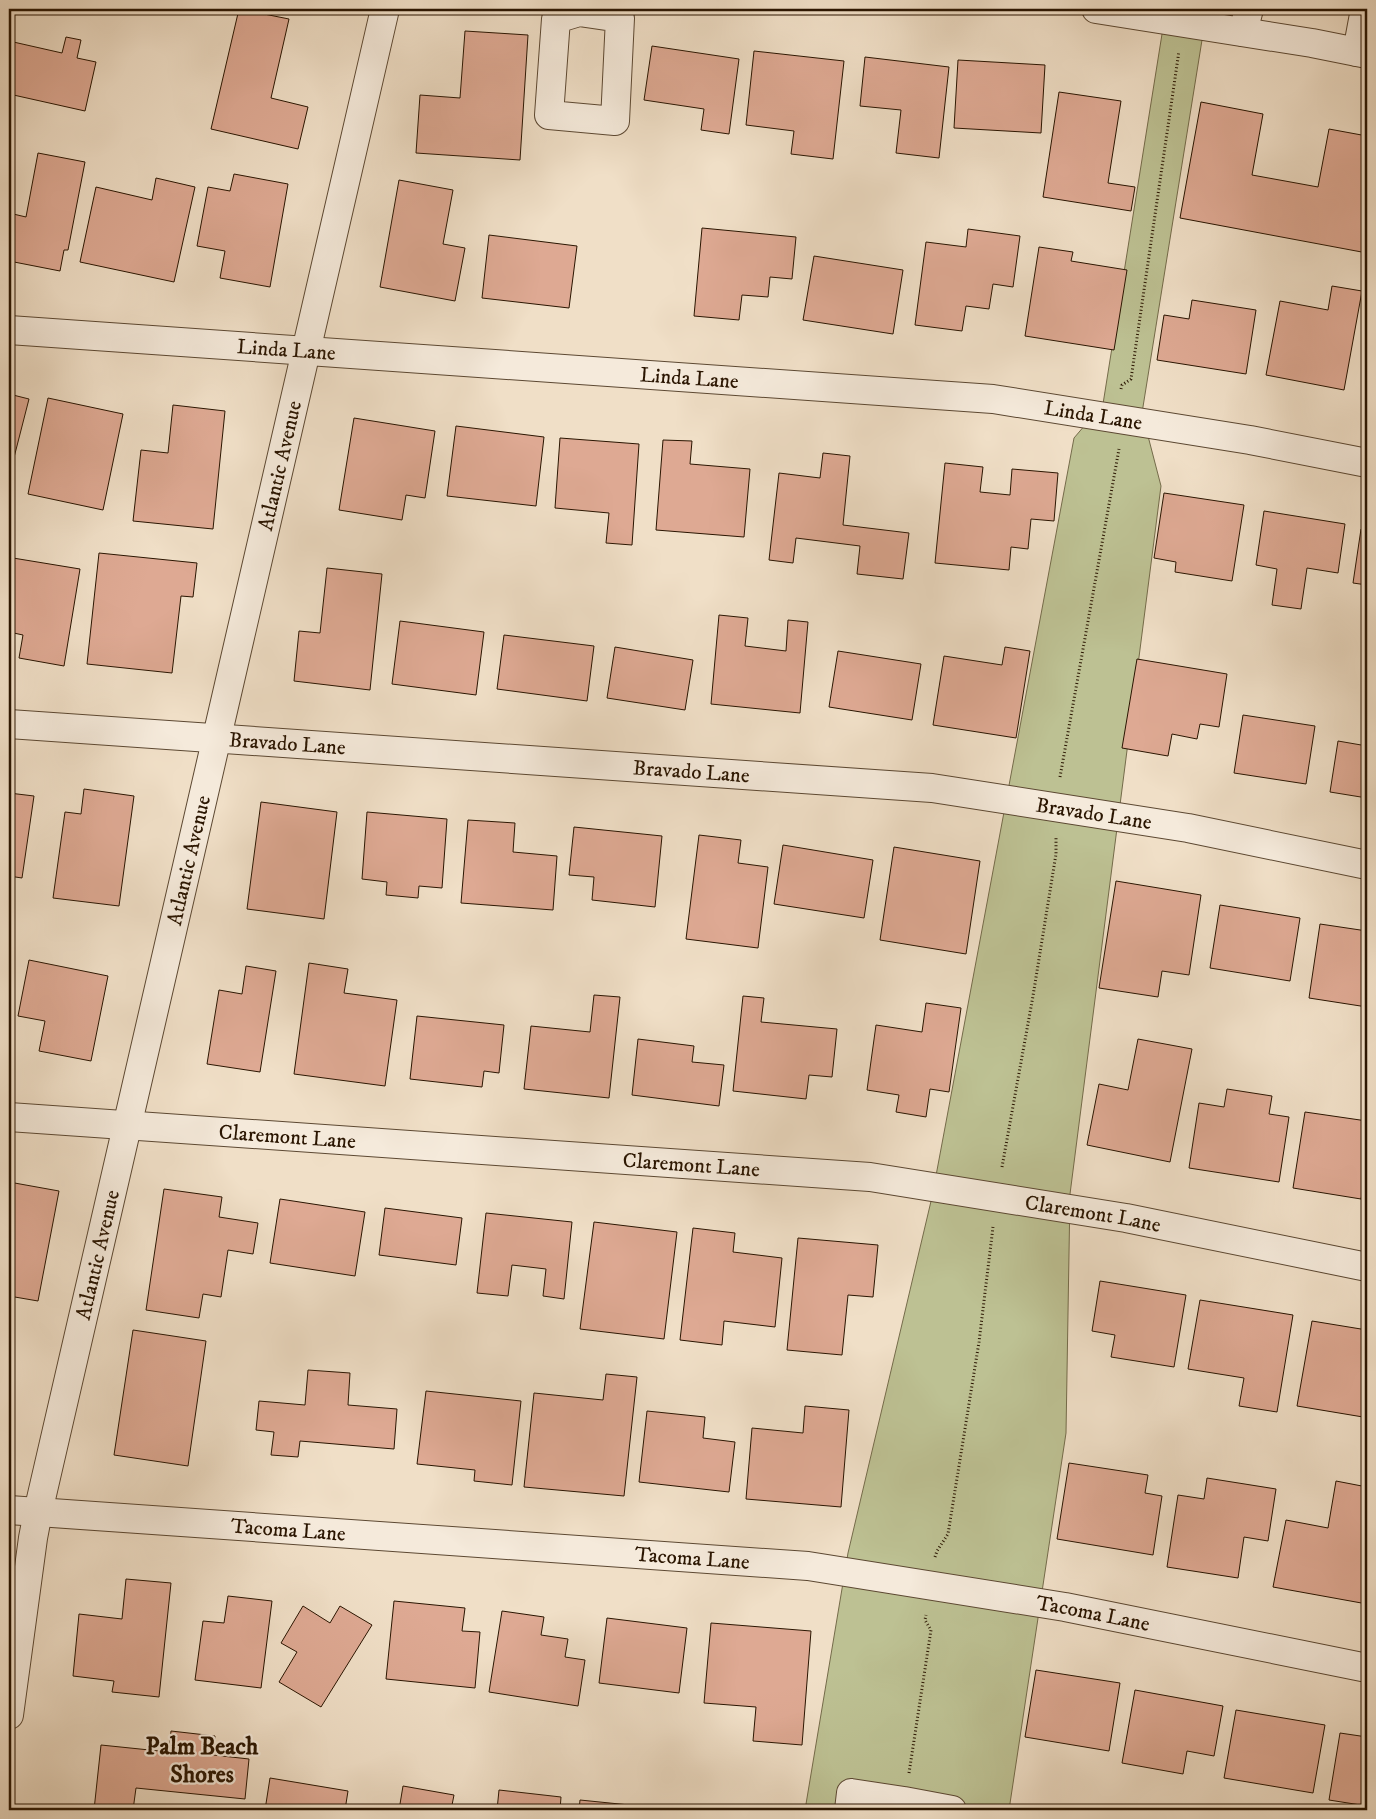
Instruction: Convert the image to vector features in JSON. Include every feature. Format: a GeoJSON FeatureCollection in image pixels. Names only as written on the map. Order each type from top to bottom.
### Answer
{"type":"FeatureCollection","features":[{"type":"Feature","properties":{"kind":"street","name":"Atlantic Avenue"},"geometry":{"type":"LineString","coordinates":[[9,1715],[32,1538],[385,9]]}},
{"type":"Feature","properties":{"kind":"street"},"geometry":{"type":"LineString","coordinates":[[1096,9],[1184,23],[1246,20],[1312,43],[1362,53],[1365,9]]}},
{"type":"Feature","properties":{"kind":"street","name":"Linda Lane"},"geometry":{"type":"LineString","coordinates":[[9,330],[993,399],[1250,440],[1367,463]]}},
{"type":"Feature","properties":{"kind":"street","name":"Bravado Lane"},"geometry":{"type":"LineString","coordinates":[[9,724],[932,788],[1188,828],[1367,865]]}},
{"type":"Feature","properties":{"kind":"street","name":"Claremont Lane"},"geometry":{"type":"LineString","coordinates":[[9,1117],[870,1177],[1126,1218],[1367,1267]]}},
{"type":"Feature","properties":{"kind":"street","name":"Tacoma Lane"},"geometry":{"type":"LineString","coordinates":[[9,1510],[808,1566],[1065,1607],[1367,1668]]}},
{"type":"Feature","properties":{"kind":"street"},"geometry":{"type":"LineString","coordinates":[[849,1810],[851,1793],[904,1800],[952,1810]]}},
{"type":"Feature","properties":{"kind":"path"},"geometry":{"type":"LineString","coordinates":[[904,1800],[931,1630],[925,1620],[929,1585],[937,1550],[948,1534],[979,1342],[997,1197],[1056,854],[1055,807],[1125,419],[1119,405],[1122,386],[1131,379],[1184,23]]}},
{"type":"Feature","properties":{"kind":"green space"},"geometry":{"type":"Polygon","coordinates":[[[1166,9],[1207,9],[1142,413],[1161,486],[1070,1194],[1066,1433],[1009,1810],[805,1810],[848,1553],[932,1197],[1074,438],[1103,404],[1166,9]]]}},
{"type":"Feature","properties":{"kind":"building"},"geometry":{"type":"Polygon","coordinates":[[[239,9],[289,19],[271,98],[308,107],[298,149],[211,129],[239,9]]]}},
{"type":"Feature","properties":{"kind":"building"},"geometry":{"type":"Polygon","coordinates":[[[465,31],[528,35],[520,160],[416,153],[420,95],[460,98],[465,31]]]}},
{"type":"Feature","properties":{"kind":"building"},"geometry":{"type":"Polygon","coordinates":[[[66,37],[81,40],[77,58],[96,62],[85,111],[9,94],[9,41],[62,53],[66,37]]]}},
{"type":"Feature","properties":{"kind":"building"},"geometry":{"type":"Polygon","coordinates":[[[652,46],[739,59],[729,134],[701,130],[704,109],[644,100],[652,46]]]}},
{"type":"Feature","properties":{"kind":"building"},"geometry":{"type":"Polygon","coordinates":[[[754,51],[844,61],[833,159],[791,154],[794,131],[746,125],[754,51]]]}},
{"type":"Feature","properties":{"kind":"building"},"geometry":{"type":"Polygon","coordinates":[[[865,57],[949,67],[939,158],[896,153],[901,110],[860,106],[865,57]]]}},
{"type":"Feature","properties":{"kind":"building"},"geometry":{"type":"Polygon","coordinates":[[[958,60],[1045,65],[1041,133],[954,128],[958,60]]]}},
{"type":"Feature","properties":{"kind":"building"},"geometry":{"type":"Polygon","coordinates":[[[1059,92],[1121,101],[1108,183],[1135,187],[1131,211],[1043,197],[1059,92]]]}},
{"type":"Feature","properties":{"kind":"building"},"geometry":{"type":"Polygon","coordinates":[[[1201,102],[1263,114],[1252,175],[1318,187],[1329,129],[1367,136],[1367,253],[1180,218],[1201,102]]]}},
{"type":"Feature","properties":{"kind":"building"},"geometry":{"type":"Polygon","coordinates":[[[38,153],[85,162],[68,250],[64,250],[60,271],[9,261],[9,213],[26,217],[38,153]]]}},
{"type":"Feature","properties":{"kind":"building"},"geometry":{"type":"Polygon","coordinates":[[[234,174],[288,184],[270,287],[220,278],[225,251],[197,246],[208,187],[230,191],[234,174]]]}},
{"type":"Feature","properties":{"kind":"building"},"geometry":{"type":"Polygon","coordinates":[[[156,178],[195,187],[174,282],[80,262],[96,187],[152,200],[156,178]]]}},
{"type":"Feature","properties":{"kind":"building"},"geometry":{"type":"Polygon","coordinates":[[[399,180],[453,190],[443,244],[465,248],[455,301],[380,287],[399,180]]]}},
{"type":"Feature","properties":{"kind":"building"},"geometry":{"type":"Polygon","coordinates":[[[702,228],[796,237],[792,279],[770,277],[768,297],[742,295],[739,320],[694,316],[702,228]]]}},
{"type":"Feature","properties":{"kind":"building"},"geometry":{"type":"Polygon","coordinates":[[[968,229],[1020,236],[1013,287],[993,284],[989,309],[966,306],[962,331],[915,325],[926,242],[966,247],[968,229]]]}},
{"type":"Feature","properties":{"kind":"building"},"geometry":{"type":"Polygon","coordinates":[[[489,235],[577,246],[569,308],[482,298],[489,235]]]}},
{"type":"Feature","properties":{"kind":"building"},"geometry":{"type":"Polygon","coordinates":[[[1039,247],[1073,252],[1071,261],[1127,270],[1114,350],[1025,336],[1039,247]]]}},
{"type":"Feature","properties":{"kind":"building"},"geometry":{"type":"Polygon","coordinates":[[[814,256],[903,270],[893,334],[803,320],[814,256]]]}},
{"type":"Feature","properties":{"kind":"building"},"geometry":{"type":"Polygon","coordinates":[[[1332,286],[1362,291],[1344,390],[1266,375],[1280,301],[1328,310],[1332,286]]]}},
{"type":"Feature","properties":{"kind":"building"},"geometry":{"type":"Polygon","coordinates":[[[1192,300],[1256,310],[1246,374],[1157,360],[1164,315],[1189,319],[1192,300]]]}},
{"type":"Feature","properties":{"kind":"building"},"geometry":{"type":"Polygon","coordinates":[[[9,394],[29,399],[9,477],[9,394]]]}},
{"type":"Feature","properties":{"kind":"building"},"geometry":{"type":"Polygon","coordinates":[[[48,398],[123,414],[103,510],[28,494],[48,398]]]}},
{"type":"Feature","properties":{"kind":"building"},"geometry":{"type":"Polygon","coordinates":[[[173,405],[225,411],[213,529],[133,521],[141,450],[168,453],[173,405]]]}},
{"type":"Feature","properties":{"kind":"building"},"geometry":{"type":"Polygon","coordinates":[[[354,418],[435,431],[425,498],[406,495],[402,520],[339,510],[354,418]]]}},
{"type":"Feature","properties":{"kind":"building"},"geometry":{"type":"Polygon","coordinates":[[[456,426],[544,437],[536,506],[447,496],[456,426]]]}},
{"type":"Feature","properties":{"kind":"building"},"geometry":{"type":"Polygon","coordinates":[[[560,438],[639,444],[632,545],[606,543],[609,513],[555,508],[560,438]]]}},
{"type":"Feature","properties":{"kind":"building"},"geometry":{"type":"Polygon","coordinates":[[[663,440],[692,441],[690,464],[750,469],[744,537],[656,530],[663,440]]]}},
{"type":"Feature","properties":{"kind":"building"},"geometry":{"type":"Polygon","coordinates":[[[823,453],[850,456],[843,525],[909,533],[903,579],[857,574],[860,546],[796,538],[793,563],[769,560],[779,473],[820,478],[823,453]]]}},
{"type":"Feature","properties":{"kind":"building"},"geometry":{"type":"Polygon","coordinates":[[[945,463],[983,467],[980,492],[1010,495],[1012,469],[1058,473],[1054,521],[1031,519],[1028,549],[1011,547],[1009,570],[935,563],[945,463]]]}},
{"type":"Feature","properties":{"kind":"building"},"geometry":{"type":"Polygon","coordinates":[[[1164,493],[1244,505],[1232,581],[1175,572],[1176,562],[1154,558],[1164,493]]]}},
{"type":"Feature","properties":{"kind":"building"},"geometry":{"type":"Polygon","coordinates":[[[1264,511],[1345,524],[1338,573],[1307,568],[1301,609],[1272,605],[1277,569],[1256,565],[1264,511]]]}},
{"type":"Feature","properties":{"kind":"building"},"geometry":{"type":"Polygon","coordinates":[[[1361,529],[1367,530],[1367,585],[1353,583],[1361,529]]]}},
{"type":"Feature","properties":{"kind":"building"},"geometry":{"type":"Polygon","coordinates":[[[99,553],[197,563],[193,597],[181,596],[172,673],[87,664],[99,553]]]}},
{"type":"Feature","properties":{"kind":"building"},"geometry":{"type":"Polygon","coordinates":[[[13,558],[80,569],[64,666],[19,658],[23,635],[9,632],[9,584],[13,558]]]}},
{"type":"Feature","properties":{"kind":"building"},"geometry":{"type":"Polygon","coordinates":[[[327,568],[382,574],[370,690],[294,681],[299,631],[320,633],[327,568]]]}},
{"type":"Feature","properties":{"kind":"building"},"geometry":{"type":"Polygon","coordinates":[[[719,615],[748,618],[745,646],[786,651],[788,620],[808,622],[800,713],[711,704],[719,615]]]}},
{"type":"Feature","properties":{"kind":"building"},"geometry":{"type":"Polygon","coordinates":[[[400,621],[484,632],[476,695],[392,684],[400,621]]]}},
{"type":"Feature","properties":{"kind":"building"},"geometry":{"type":"Polygon","coordinates":[[[504,635],[594,646],[587,701],[497,689],[504,635]]]}},
{"type":"Feature","properties":{"kind":"building"},"geometry":{"type":"Polygon","coordinates":[[[615,647],[693,660],[685,710],[607,698],[615,647]]]}},
{"type":"Feature","properties":{"kind":"building"},"geometry":{"type":"Polygon","coordinates":[[[1005,647],[1030,651],[1016,738],[933,725],[944,656],[1002,665],[1005,647]]]}},
{"type":"Feature","properties":{"kind":"building"},"geometry":{"type":"Polygon","coordinates":[[[838,651],[921,664],[912,720],[829,707],[838,651]]]}},
{"type":"Feature","properties":{"kind":"building"},"geometry":{"type":"Polygon","coordinates":[[[1137,659],[1227,674],[1219,727],[1200,724],[1197,739],[1172,734],[1168,756],[1122,748],[1137,659]]]}},
{"type":"Feature","properties":{"kind":"building"},"geometry":{"type":"Polygon","coordinates":[[[1243,715],[1315,726],[1306,784],[1234,773],[1243,715]]]}},
{"type":"Feature","properties":{"kind":"building"},"geometry":{"type":"Polygon","coordinates":[[[1338,741],[1367,746],[1367,798],[1330,792],[1338,741]]]}},
{"type":"Feature","properties":{"kind":"building"},"geometry":{"type":"Polygon","coordinates":[[[84,789],[134,796],[119,906],[53,898],[65,812],[81,814],[84,789]]]}},
{"type":"Feature","properties":{"kind":"building"},"geometry":{"type":"Polygon","coordinates":[[[9,793],[34,796],[22,878],[9,876],[9,793]]]}},
{"type":"Feature","properties":{"kind":"building"},"geometry":{"type":"Polygon","coordinates":[[[261,802],[337,812],[324,919],[247,909],[261,802]]]}},
{"type":"Feature","properties":{"kind":"building"},"geometry":{"type":"Polygon","coordinates":[[[367,812],[447,819],[442,888],[419,886],[418,898],[386,895],[387,882],[362,879],[367,812]]]}},
{"type":"Feature","properties":{"kind":"building"},"geometry":{"type":"Polygon","coordinates":[[[468,820],[515,823],[513,852],[557,856],[553,910],[461,903],[468,820]]]}},
{"type":"Feature","properties":{"kind":"building"},"geometry":{"type":"Polygon","coordinates":[[[574,827],[662,836],[655,907],[592,900],[594,877],[569,875],[574,827]]]}},
{"type":"Feature","properties":{"kind":"building"},"geometry":{"type":"Polygon","coordinates":[[[699,835],[741,840],[738,863],[768,867],[758,948],[686,939],[699,835]]]}},
{"type":"Feature","properties":{"kind":"building"},"geometry":{"type":"Polygon","coordinates":[[[783,845],[873,860],[864,918],[774,904],[783,845]]]}},
{"type":"Feature","properties":{"kind":"building"},"geometry":{"type":"Polygon","coordinates":[[[894,847],[980,861],[966,954],[880,940],[894,847]]]}},
{"type":"Feature","properties":{"kind":"building"},"geometry":{"type":"Polygon","coordinates":[[[1116,881],[1201,895],[1189,975],[1162,971],[1158,997],[1099,988],[1116,881]]]}},
{"type":"Feature","properties":{"kind":"building"},"geometry":{"type":"Polygon","coordinates":[[[1220,905],[1300,918],[1290,981],[1210,968],[1220,905]]]}},
{"type":"Feature","properties":{"kind":"building"},"geometry":{"type":"Polygon","coordinates":[[[1320,924],[1367,931],[1367,1007],[1309,998],[1320,924]]]}},
{"type":"Feature","properties":{"kind":"building"},"geometry":{"type":"Polygon","coordinates":[[[29,960],[108,976],[91,1061],[39,1051],[45,1021],[18,1016],[29,960]]]}},
{"type":"Feature","properties":{"kind":"building"},"geometry":{"type":"Polygon","coordinates":[[[309,963],[348,969],[344,993],[397,1000],[385,1086],[294,1074],[309,963]]]}},
{"type":"Feature","properties":{"kind":"building"},"geometry":{"type":"Polygon","coordinates":[[[246,966],[276,971],[260,1072],[207,1064],[219,990],[242,994],[246,966]]]}},
{"type":"Feature","properties":{"kind":"building"},"geometry":{"type":"Polygon","coordinates":[[[594,995],[620,997],[609,1098],[524,1089],[531,1026],[590,1032],[594,995]]]}},
{"type":"Feature","properties":{"kind":"building"},"geometry":{"type":"Polygon","coordinates":[[[743,996],[764,998],[761,1022],[837,1029],[832,1077],[809,1075],[806,1099],[733,1091],[743,996]]]}},
{"type":"Feature","properties":{"kind":"building"},"geometry":{"type":"Polygon","coordinates":[[[926,1003],[961,1008],[949,1092],[930,1089],[926,1117],[896,1112],[899,1095],[867,1090],[876,1025],[922,1032],[926,1003]]]}},
{"type":"Feature","properties":{"kind":"building"},"geometry":{"type":"Polygon","coordinates":[[[417,1016],[504,1025],[499,1073],[484,1071],[482,1087],[410,1079],[417,1016]]]}},
{"type":"Feature","properties":{"kind":"building"},"geometry":{"type":"Polygon","coordinates":[[[638,1039],[694,1046],[692,1062],[724,1065],[719,1106],[632,1095],[638,1039]]]}},
{"type":"Feature","properties":{"kind":"building"},"geometry":{"type":"Polygon","coordinates":[[[1138,1039],[1192,1049],[1170,1162],[1087,1145],[1099,1084],[1128,1090],[1138,1039]]]}},
{"type":"Feature","properties":{"kind":"building"},"geometry":{"type":"Polygon","coordinates":[[[1227,1089],[1272,1096],[1269,1114],[1289,1117],[1279,1182],[1189,1168],[1199,1103],[1224,1107],[1227,1089]]]}},
{"type":"Feature","properties":{"kind":"building"},"geometry":{"type":"Polygon","coordinates":[[[1305,1112],[1367,1121],[1367,1178],[1365,1178],[1361,1199],[1293,1188],[1305,1112]]]}},
{"type":"Feature","properties":{"kind":"building"},"geometry":{"type":"Polygon","coordinates":[[[9,1182],[59,1191],[38,1301],[9,1296],[9,1182]]]}},
{"type":"Feature","properties":{"kind":"building"},"geometry":{"type":"Polygon","coordinates":[[[164,1189],[222,1197],[219,1217],[258,1223],[253,1254],[228,1250],[221,1297],[203,1294],[199,1318],[146,1310],[164,1189]]]}},
{"type":"Feature","properties":{"kind":"building"},"geometry":{"type":"Polygon","coordinates":[[[280,1199],[365,1212],[355,1276],[270,1263],[280,1199]]]}},
{"type":"Feature","properties":{"kind":"building"},"geometry":{"type":"Polygon","coordinates":[[[385,1208],[462,1218],[456,1265],[379,1255],[385,1208]]]}},
{"type":"Feature","properties":{"kind":"building"},"geometry":{"type":"Polygon","coordinates":[[[486,1213],[572,1222],[564,1299],[543,1296],[546,1269],[512,1265],[508,1296],[477,1293],[486,1213]]]}},
{"type":"Feature","properties":{"kind":"building"},"geometry":{"type":"Polygon","coordinates":[[[594,1222],[677,1232],[664,1339],[580,1329],[594,1222]]]}},
{"type":"Feature","properties":{"kind":"building"},"geometry":{"type":"Polygon","coordinates":[[[693,1228],[735,1233],[733,1252],[782,1258],[775,1327],[724,1321],[722,1345],[680,1340],[693,1228]]]}},
{"type":"Feature","properties":{"kind":"building"},"geometry":{"type":"Polygon","coordinates":[[[798,1238],[878,1245],[873,1297],[848,1295],[842,1355],[787,1350],[798,1238]]]}},
{"type":"Feature","properties":{"kind":"building"},"geometry":{"type":"Polygon","coordinates":[[[1100,1281],[1186,1295],[1174,1367],[1111,1357],[1115,1335],[1092,1331],[1100,1281]]]}},
{"type":"Feature","properties":{"kind":"building"},"geometry":{"type":"Polygon","coordinates":[[[1200,1300],[1293,1315],[1277,1412],[1239,1406],[1244,1378],[1188,1369],[1200,1300]]]}},
{"type":"Feature","properties":{"kind":"building"},"geometry":{"type":"Polygon","coordinates":[[[1312,1321],[1367,1330],[1367,1412],[1364,1411],[1363,1417],[1297,1406],[1312,1321]]]}},
{"type":"Feature","properties":{"kind":"building"},"geometry":{"type":"Polygon","coordinates":[[[133,1330],[206,1341],[188,1466],[114,1455],[133,1330]]]}},
{"type":"Feature","properties":{"kind":"building"},"geometry":{"type":"Polygon","coordinates":[[[308,1370],[350,1373],[348,1405],[397,1409],[394,1449],[300,1441],[298,1457],[271,1455],[274,1432],[256,1430],[259,1401],[305,1405],[308,1370]]]}},
{"type":"Feature","properties":{"kind":"building"},"geometry":{"type":"Polygon","coordinates":[[[606,1374],[637,1377],[624,1496],[524,1487],[534,1393],[603,1400],[606,1374]]]}},
{"type":"Feature","properties":{"kind":"building"},"geometry":{"type":"Polygon","coordinates":[[[426,1391],[521,1401],[512,1485],[474,1481],[475,1470],[417,1464],[426,1391]]]}},
{"type":"Feature","properties":{"kind":"building"},"geometry":{"type":"Polygon","coordinates":[[[805,1406],[849,1410],[841,1507],[746,1499],[752,1428],[803,1433],[805,1406]]]}},
{"type":"Feature","properties":{"kind":"building"},"geometry":{"type":"Polygon","coordinates":[[[647,1411],[705,1417],[703,1438],[735,1442],[729,1492],[639,1482],[647,1411]]]}},
{"type":"Feature","properties":{"kind":"building"},"geometry":{"type":"Polygon","coordinates":[[[1069,1463],[1148,1475],[1145,1493],[1162,1496],[1153,1555],[1057,1539],[1069,1463]]]}},
{"type":"Feature","properties":{"kind":"building"},"geometry":{"type":"Polygon","coordinates":[[[1207,1478],[1276,1489],[1268,1541],[1244,1537],[1238,1578],[1167,1567],[1178,1495],[1204,1499],[1207,1478]]]}},
{"type":"Feature","properties":{"kind":"building"},"geometry":{"type":"Polygon","coordinates":[[[1336,1481],[1367,1487],[1367,1604],[1273,1587],[1286,1520],[1328,1528],[1336,1481]]]}},
{"type":"Feature","properties":{"kind":"building"},"geometry":{"type":"Polygon","coordinates":[[[126,1579],[171,1583],[159,1697],[112,1692],[114,1681],[73,1676],[79,1614],[122,1619],[126,1579]]]}},
{"type":"Feature","properties":{"kind":"building"},"geometry":{"type":"Polygon","coordinates":[[[228,1596],[272,1601],[261,1688],[195,1680],[203,1621],[224,1623],[228,1596]]]}},
{"type":"Feature","properties":{"kind":"building"},"geometry":{"type":"Polygon","coordinates":[[[394,1601],[465,1608],[462,1631],[480,1632],[475,1688],[386,1679],[394,1601]]]}},
{"type":"Feature","properties":{"kind":"building"},"geometry":{"type":"Polygon","coordinates":[[[303,1606],[330,1623],[340,1606],[372,1625],[321,1707],[279,1682],[297,1652],[281,1643],[303,1606]]]}},
{"type":"Feature","properties":{"kind":"building"},"geometry":{"type":"Polygon","coordinates":[[[502,1611],[544,1617],[541,1635],[568,1639],[565,1657],[585,1660],[578,1706],[489,1692],[502,1611]]]}},
{"type":"Feature","properties":{"kind":"building"},"geometry":{"type":"Polygon","coordinates":[[[607,1618],[687,1628],[679,1693],[599,1683],[607,1618]]]}},
{"type":"Feature","properties":{"kind":"building"},"geometry":{"type":"Polygon","coordinates":[[[711,1623],[811,1631],[802,1745],[753,1741],[756,1707],[704,1703],[711,1623]]]}},
{"type":"Feature","properties":{"kind":"building"},"geometry":{"type":"Polygon","coordinates":[[[1036,1670],[1120,1683],[1109,1751],[1025,1737],[1036,1670]]]}},
{"type":"Feature","properties":{"kind":"building"},"geometry":{"type":"Polygon","coordinates":[[[1135,1690],[1223,1706],[1214,1756],[1187,1751],[1183,1774],[1122,1763],[1135,1690]]]}},
{"type":"Feature","properties":{"kind":"building"},"geometry":{"type":"Polygon","coordinates":[[[1236,1710],[1325,1725],[1313,1793],[1224,1778],[1236,1710]]]}},
{"type":"Feature","properties":{"kind":"building"},"geometry":{"type":"Polygon","coordinates":[[[171,1731],[215,1736],[213,1755],[249,1759],[245,1799],[136,1788],[133,1810],[94,1810],[101,1745],[169,1752],[171,1731]]]}},
{"type":"Feature","properties":{"kind":"building"},"geometry":{"type":"Polygon","coordinates":[[[1340,1733],[1367,1737],[1367,1806],[1329,1800],[1340,1733]]]}},
{"type":"Feature","properties":{"kind":"building"},"geometry":{"type":"Polygon","coordinates":[[[270,1778],[348,1791],[345,1810],[265,1810],[270,1778]]]}},
{"type":"Feature","properties":{"kind":"building"},"geometry":{"type":"Polygon","coordinates":[[[403,1786],[454,1795],[451,1810],[399,1810],[403,1786]]]}},
{"type":"Feature","properties":{"kind":"building"},"geometry":{"type":"Polygon","coordinates":[[[499,1790],[561,1797],[560,1810],[497,1810],[499,1790]]]}},
{"type":"Feature","properties":{"kind":"building"},"geometry":{"type":"Polygon","coordinates":[[[580,1800],[669,1809],[669,1810],[579,1810],[580,1800]]]}},
{"type":"Feature","properties":{"kind":"district","name":"Palm Beach Shores"},"geometry":{"type":"Point","coordinates":[202,1760]}}]}
